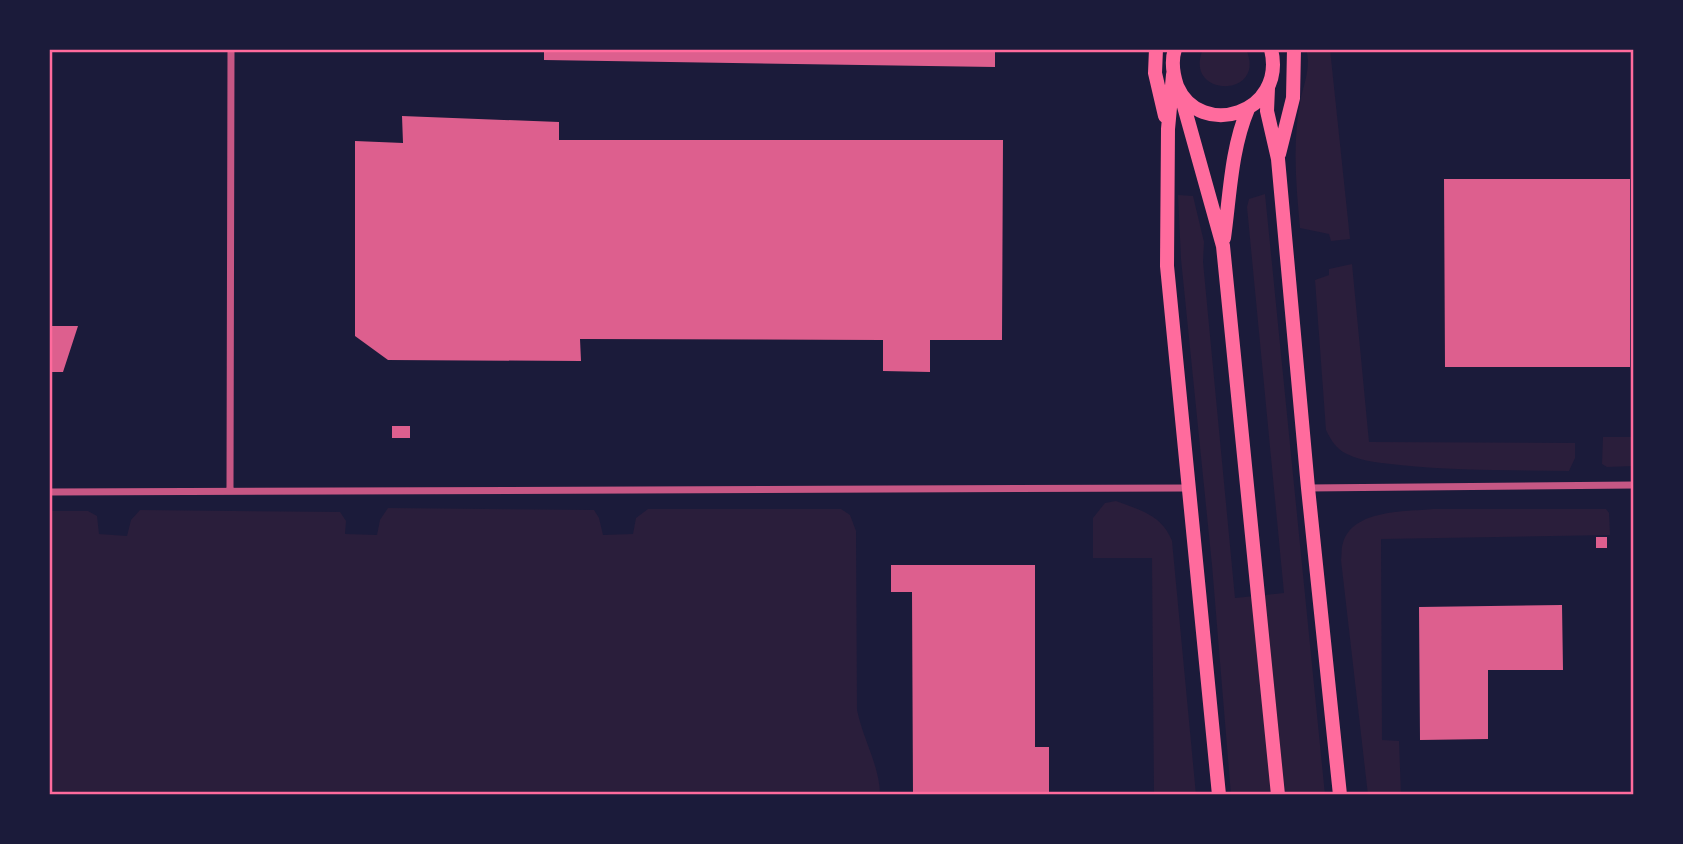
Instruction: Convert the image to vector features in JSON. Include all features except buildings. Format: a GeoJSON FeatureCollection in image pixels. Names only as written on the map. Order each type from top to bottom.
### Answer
{"type":"FeatureCollection","features":[{"type":"Feature","properties":{"kind":"main road"},"geometry":{"type":"LineString","coordinates":[[1156,49],[1155,73],[1168,129]]}},
{"type":"Feature","properties":{"kind":"main road"},"geometry":{"type":"LineString","coordinates":[[1175,49],[1168,129],[1167,266],[1219,795]]}},
{"type":"Feature","properties":{"kind":"main road"},"geometry":{"type":"LineString","coordinates":[[1271,49],[1273,70],[1268,88],[1267,111],[1278,159],[1340,795]]}},
{"type":"Feature","properties":{"kind":"main road"},"geometry":{"type":"LineString","coordinates":[[1278,159],[1293,98],[1294,49]]}},
{"type":"Feature","properties":{"kind":"main road"},"geometry":{"type":"LineString","coordinates":[[1173,75],[1223,246],[1278,795]]}},
{"type":"Feature","properties":{"kind":"main road"},"geometry":{"type":"LineString","coordinates":[[1180,92],[1193,106],[1210,114],[1230,115],[1248,109],[1260,100],[1268,88]]}},
{"type":"Feature","properties":{"kind":"main road"},"geometry":{"type":"LineString","coordinates":[[1223,246],[1235,154],[1248,109]]}},
{"type":"Feature","properties":{"kind":"street"},"geometry":{"type":"LineString","coordinates":[[230,491],[231,49]]}},
{"type":"Feature","properties":{"kind":"street"},"geometry":{"type":"LineString","coordinates":[[1308,488],[1634,485]]}},
{"type":"Feature","properties":{"kind":"street"},"geometry":{"type":"LineString","coordinates":[[49,492],[1188,488]]}},
{"type":"Feature","properties":{"kind":"shaded area"},"geometry":{"type":"Polygon","coordinates":[[[1203,49],[1246,49],[1250,65],[1246,77],[1237,84],[1213,84],[1204,77],[1200,65],[1203,49]]]}},
{"type":"Feature","properties":{"kind":"shaded area"},"geometry":{"type":"Polygon","coordinates":[[[1306,49],[1330,49],[1350,239],[1331,241],[1329,234],[1300,228],[1296,147],[1298,114],[1308,67],[1306,49]]]}},
{"type":"Feature","properties":{"kind":"shaded area"},"geometry":{"type":"Polygon","coordinates":[[[1265,194],[1325,795],[1231,795],[1212,565],[1181,259],[1178,195],[1193,196],[1204,242],[1203,262],[1235,598],[1284,593],[1247,207],[1249,199],[1265,194]]]}},
{"type":"Feature","properties":{"kind":"shaded area"},"geometry":{"type":"Polygon","coordinates":[[[1352,264],[1369,442],[1575,443],[1575,458],[1569,471],[1400,465],[1360,459],[1337,447],[1326,430],[1315,280],[1329,275],[1329,269],[1352,264]]]}},
{"type":"Feature","properties":{"kind":"shaded area"},"geometry":{"type":"Polygon","coordinates":[[[1603,437],[1634,437],[1634,466],[1607,467],[1602,464],[1603,437]]]}},
{"type":"Feature","properties":{"kind":"shaded area"},"geometry":{"type":"Polygon","coordinates":[[[1116,501],[1156,519],[1172,541],[1196,795],[1154,795],[1152,558],[1093,558],[1093,518],[1105,503],[1116,501]]]}},
{"type":"Feature","properties":{"kind":"shaded area"},"geometry":{"type":"Polygon","coordinates":[[[388,508],[594,510],[603,535],[633,534],[636,518],[648,509],[841,509],[850,515],[856,531],[857,710],[877,774],[880,795],[49,795],[49,511],[88,511],[97,516],[99,534],[127,536],[131,520],[140,510],[340,512],[346,521],[345,534],[377,535],[380,520],[388,508]]]}},
{"type":"Feature","properties":{"kind":"shaded area"},"geometry":{"type":"Polygon","coordinates":[[[1633,508],[1634,795],[1632,795],[1633,508]]]}},
{"type":"Feature","properties":{"kind":"shaded area"},"geometry":{"type":"Polygon","coordinates":[[[1433,509],[1606,509],[1609,513],[1610,535],[1381,539],[1382,740],[1399,741],[1401,795],[1368,795],[1341,560],[1342,545],[1349,532],[1368,518],[1395,512],[1433,509]]]}}]}
